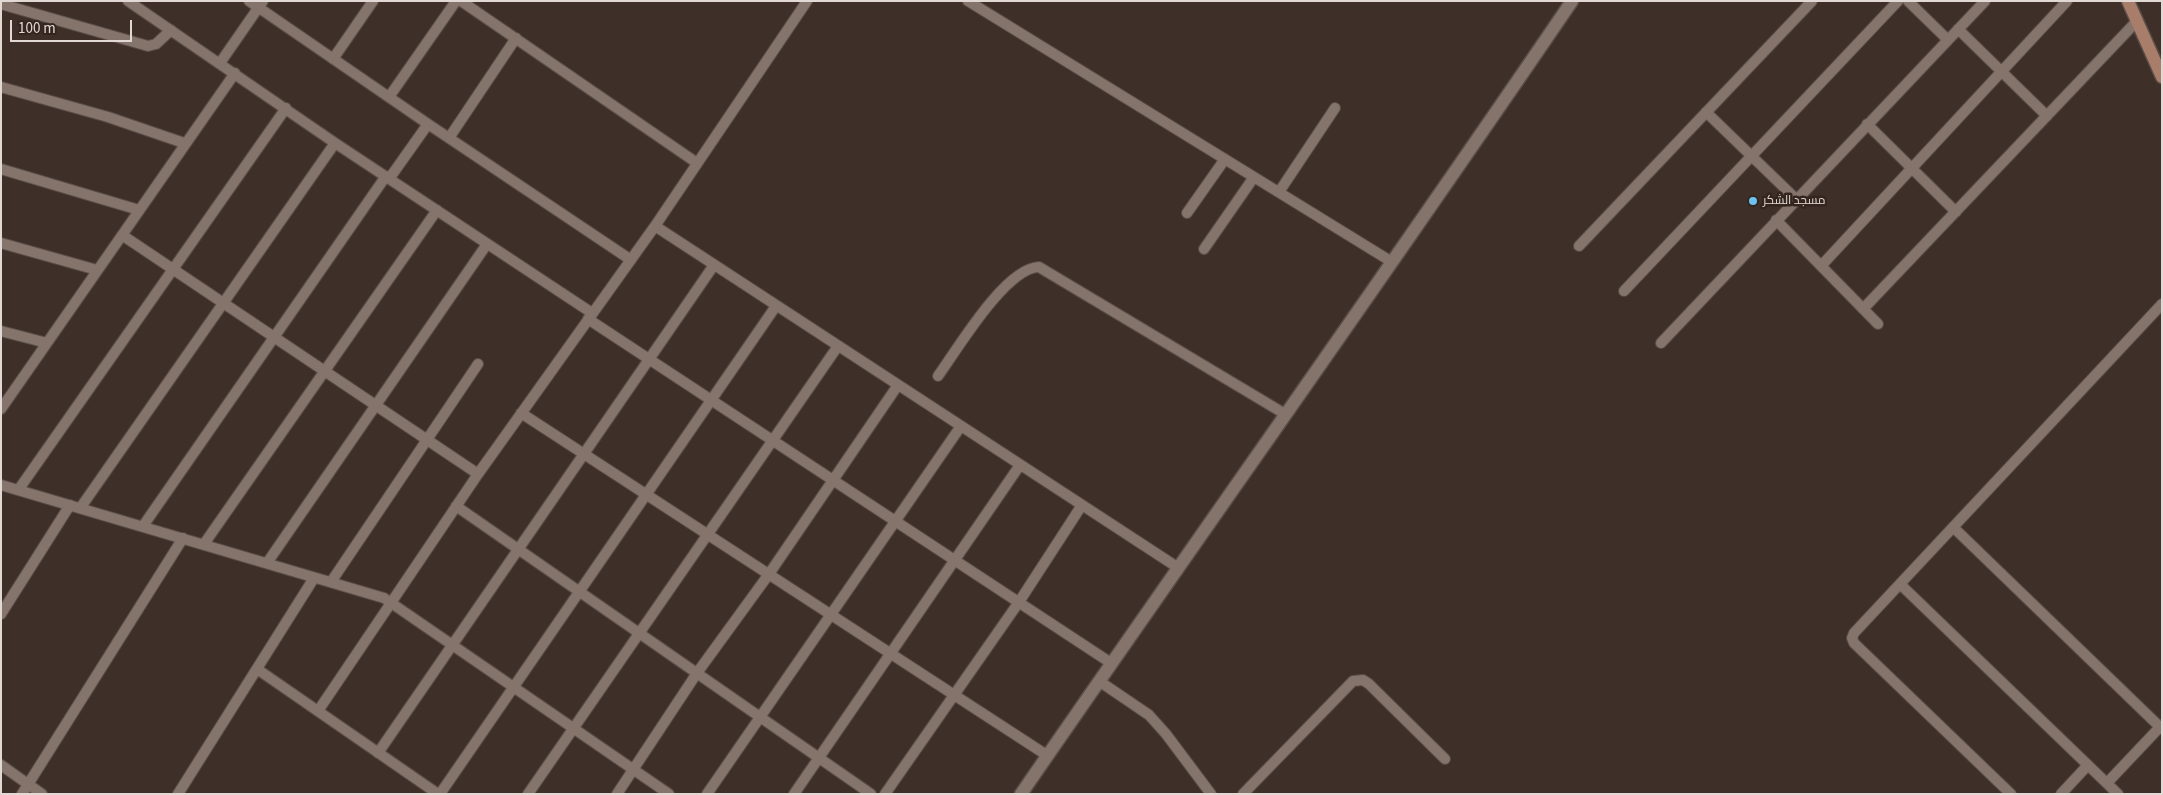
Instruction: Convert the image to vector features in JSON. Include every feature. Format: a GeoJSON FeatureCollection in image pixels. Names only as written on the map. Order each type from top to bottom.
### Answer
{"type":"FeatureCollection","features":[{"type":"Feature","properties":{"kind":"main road"},"geometry":{"type":"LineString","coordinates":[[2128,1],[2162,77]]}},
{"type":"Feature","properties":{"kind":"street"},"geometry":{"type":"LineString","coordinates":[[128,1],[487,244],[649,360],[1112,663]]}},
{"type":"Feature","properties":{"kind":"street"},"geometry":{"type":"LineString","coordinates":[[249,1],[261,4],[333,59],[631,260]]}},
{"type":"Feature","properties":{"kind":"street"},"geometry":{"type":"LineString","coordinates":[[333,59],[373,1]]}},
{"type":"Feature","properties":{"kind":"street"},"geometry":{"type":"LineString","coordinates":[[389,97],[456,1]]}},
{"type":"Feature","properties":{"kind":"street"},"geometry":{"type":"LineString","coordinates":[[462,1],[697,163]]}},
{"type":"Feature","properties":{"kind":"street"},"geometry":{"type":"LineString","coordinates":[[318,711],[478,474],[655,226],[807,1]]}},
{"type":"Feature","properties":{"kind":"street"},"geometry":{"type":"LineString","coordinates":[[968,1],[1392,262]]}},
{"type":"Feature","properties":{"kind":"street"},"geometry":{"type":"LineString","coordinates":[[1022,794],[1177,567],[1392,262],[1572,1]]}},
{"type":"Feature","properties":{"kind":"street"},"geometry":{"type":"LineString","coordinates":[[1579,246],[1812,1]]}},
{"type":"Feature","properties":{"kind":"street"},"geometry":{"type":"LineString","coordinates":[[1624,291],[1898,1]]}},
{"type":"Feature","properties":{"kind":"street"},"geometry":{"type":"LineString","coordinates":[[1908,1],[1948,40]]}},
{"type":"Feature","properties":{"kind":"street"},"geometry":{"type":"LineString","coordinates":[[1661,343],[1796,198],[1985,1]]}},
{"type":"Feature","properties":{"kind":"street"},"geometry":{"type":"LineString","coordinates":[[1821,266],[2067,1]]}},
{"type":"Feature","properties":{"kind":"street"},"geometry":{"type":"LineString","coordinates":[[1,4],[148,46],[156,44],[171,30]]}},
{"type":"Feature","properties":{"kind":"street"},"geometry":{"type":"LineString","coordinates":[[220,63],[261,4]]}},
{"type":"Feature","properties":{"kind":"street"},"geometry":{"type":"LineString","coordinates":[[1863,309],[2137,21]]}},
{"type":"Feature","properties":{"kind":"street"},"geometry":{"type":"LineString","coordinates":[[1958,29],[2047,116]]}},
{"type":"Feature","properties":{"kind":"street"},"geometry":{"type":"LineString","coordinates":[[449,138],[516,38]]}},
{"type":"Feature","properties":{"kind":"street"},"geometry":{"type":"LineString","coordinates":[[3,404],[47,344],[184,143],[235,73]]}},
{"type":"Feature","properties":{"kind":"street"},"geometry":{"type":"LineString","coordinates":[[1,87],[108,117],[184,143]]}},
{"type":"Feature","properties":{"kind":"street"},"geometry":{"type":"LineString","coordinates":[[19,489],[286,108]]}},
{"type":"Feature","properties":{"kind":"street"},"geometry":{"type":"LineString","coordinates":[[1279,192],[1334,108]]}},
{"type":"Feature","properties":{"kind":"street"},"geometry":{"type":"LineString","coordinates":[[1706,112],[1796,198]]}},
{"type":"Feature","properties":{"kind":"street"},"geometry":{"type":"LineString","coordinates":[[143,526],[275,337],[428,124]]}},
{"type":"Feature","properties":{"kind":"street"},"geometry":{"type":"LineString","coordinates":[[1867,124],[1956,212]]}},
{"type":"Feature","properties":{"kind":"street"},"geometry":{"type":"LineString","coordinates":[[1,614],[76,506],[225,302],[335,142]]}},
{"type":"Feature","properties":{"kind":"street"},"geometry":{"type":"LineString","coordinates":[[1187,213],[1225,159]]}},
{"type":"Feature","properties":{"kind":"street"},"geometry":{"type":"LineString","coordinates":[[1,169],[139,210]]}},
{"type":"Feature","properties":{"kind":"street"},"geometry":{"type":"LineString","coordinates":[[1204,249],[1254,177]]}},
{"type":"Feature","properties":{"kind":"street"},"geometry":{"type":"LineString","coordinates":[[204,544],[437,210]]}},
{"type":"Feature","properties":{"kind":"street"},"geometry":{"type":"LineString","coordinates":[[1776,220],[1878,324]]}},
{"type":"Feature","properties":{"kind":"street"},"geometry":{"type":"LineString","coordinates":[[655,226],[1177,567]]}},
{"type":"Feature","properties":{"kind":"street"},"geometry":{"type":"LineString","coordinates":[[122,234],[478,474]]}},
{"type":"Feature","properties":{"kind":"street"},"geometry":{"type":"LineString","coordinates":[[1,243],[97,270]]}},
{"type":"Feature","properties":{"kind":"street"},"geometry":{"type":"LineString","coordinates":[[267,563],[487,244]]}},
{"type":"Feature","properties":{"kind":"street"},"geometry":{"type":"LineString","coordinates":[[378,753],[714,265]]}},
{"type":"Feature","properties":{"kind":"street"},"geometry":{"type":"LineString","coordinates":[[938,376],[1000,290],[1017,277],[1039,267],[1285,414]]}},
{"type":"Feature","properties":{"kind":"street"},"geometry":{"type":"LineString","coordinates":[[2011,794],[1854,643],[1852,638],[1854,633],[2162,304]]}},
{"type":"Feature","properties":{"kind":"street"},"geometry":{"type":"LineString","coordinates":[[257,669],[439,794],[776,306]]}},
{"type":"Feature","properties":{"kind":"street"},"geometry":{"type":"LineString","coordinates":[[1,331],[47,344]]}},
{"type":"Feature","properties":{"kind":"street"},"geometry":{"type":"LineString","coordinates":[[528,794],[838,346]]}},
{"type":"Feature","properties":{"kind":"street"},"geometry":{"type":"LineString","coordinates":[[331,582],[478,364]]}},
{"type":"Feature","properties":{"kind":"street"},"geometry":{"type":"LineString","coordinates":[[617,794],[697,673],[769,574],[898,385]]}},
{"type":"Feature","properties":{"kind":"street"},"geometry":{"type":"LineString","coordinates":[[521,413],[1048,756]]}},
{"type":"Feature","properties":{"kind":"street"},"geometry":{"type":"LineString","coordinates":[[707,794],[961,426]]}},
{"type":"Feature","properties":{"kind":"street"},"geometry":{"type":"LineString","coordinates":[[794,794],[1020,464]]}},
{"type":"Feature","properties":{"kind":"street"},"geometry":{"type":"LineString","coordinates":[[1,485],[314,578],[376,594],[392,603],[669,794]]}},
{"type":"Feature","properties":{"kind":"street"},"geometry":{"type":"LineString","coordinates":[[885,794],[1018,602],[1082,505]]}},
{"type":"Feature","properties":{"kind":"street"},"geometry":{"type":"LineString","coordinates":[[456,506],[871,794]]}},
{"type":"Feature","properties":{"kind":"street"},"geometry":{"type":"LineString","coordinates":[[1954,527],[2161,728],[2107,783]]}},
{"type":"Feature","properties":{"kind":"street"},"geometry":{"type":"LineString","coordinates":[[22,794],[183,538]]}},
{"type":"Feature","properties":{"kind":"street"},"geometry":{"type":"LineString","coordinates":[[178,794],[314,578]]}},
{"type":"Feature","properties":{"kind":"street"},"geometry":{"type":"LineString","coordinates":[[1900,584],[2118,794]]}},
{"type":"Feature","properties":{"kind":"street"},"geometry":{"type":"LineString","coordinates":[[1099,680],[1149,715],[1212,794]]}},
{"type":"Feature","properties":{"kind":"street"},"geometry":{"type":"LineString","coordinates":[[1243,794],[1353,681],[1358,680],[1369,684],[1445,759]]}},
{"type":"Feature","properties":{"kind":"street"},"geometry":{"type":"LineString","coordinates":[[1,765],[42,794]]}},
{"type":"Feature","properties":{"kind":"street"},"geometry":{"type":"LineString","coordinates":[[2061,794],[2088,765]]}},
{"type":"Feature","properties":{"kind":"place","name":"مسجد الشكر"},"geometry":{"type":"Point","coordinates":[1753,201]}}]}
